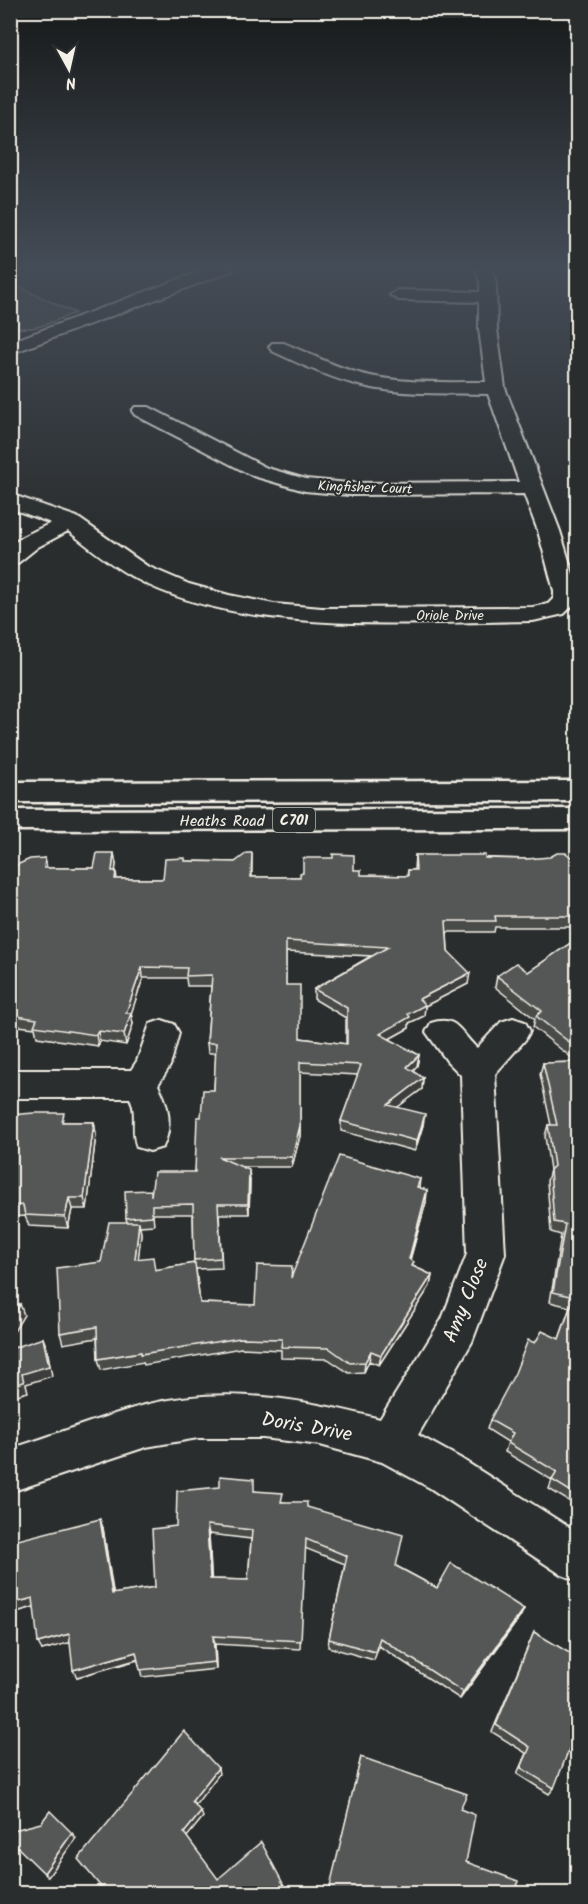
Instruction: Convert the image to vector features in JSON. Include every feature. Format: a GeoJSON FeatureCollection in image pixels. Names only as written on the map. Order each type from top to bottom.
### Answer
{"type":"FeatureCollection","features":[{"type":"Feature","properties":{"kind":"main road","name":"Heaths Road"},"geometry":{"type":"LineString","coordinates":[[10,792],[578,791]]}},
{"type":"Feature","properties":{"kind":"main road","name":"Heaths Road"},"geometry":{"type":"LineString","coordinates":[[10,820],[578,819]]}},
{"type":"Feature","properties":{"kind":"street"},"geometry":{"type":"LineString","coordinates":[[300,357],[339,374],[366,381],[398,386],[496,388]]}},
{"type":"Feature","properties":{"kind":"street","name":"Oriole Drive"},"geometry":{"type":"LineString","coordinates":[[10,500],[69,522],[139,571],[181,589],[226,602],[274,611],[322,615],[550,612],[563,605],[566,600],[566,591],[555,548],[496,388],[492,357]]}},
{"type":"Feature","properties":{"kind":"street","name":"Kingfisher Court"},"geometry":{"type":"LineString","coordinates":[[142,411],[261,472],[305,484],[349,489],[533,488]]}},
{"type":"Feature","properties":{"kind":"street"},"geometry":{"type":"LineString","coordinates":[[10,558],[30,542],[69,522]]}},
{"type":"Feature","properties":{"kind":"street"},"geometry":{"type":"LineString","coordinates":[[443,1032],[478,1070],[513,1031]]}},
{"type":"Feature","properties":{"kind":"street"},"geometry":{"type":"LineString","coordinates":[[140,1084],[153,1066],[162,1033]]}},
{"type":"Feature","properties":{"kind":"street","name":"Amy Close"},"geometry":{"type":"LineString","coordinates":[[390,1443],[458,1329],[486,1254],[478,1070]]}},
{"type":"Feature","properties":{"kind":"street"},"geometry":{"type":"LineString","coordinates":[[10,1084],[140,1084]]}},
{"type":"Feature","properties":{"kind":"street"},"geometry":{"type":"LineString","coordinates":[[140,1084],[151,1105],[150,1136]]}},
{"type":"Feature","properties":{"kind":"street","name":"Doris Drive"},"geometry":{"type":"LineString","coordinates":[[10,1471],[146,1426],[198,1417],[263,1417],[320,1424],[390,1443],[445,1473],[578,1559]]}},
{"type":"Feature","properties":{"kind":"building"},"geometry":{"type":"Polygon","coordinates":[[[97,853],[114,853],[112,871],[116,871],[115,879],[163,879],[165,859],[185,858],[185,861],[235,862],[247,853],[252,853],[251,877],[300,877],[300,873],[303,873],[303,858],[333,858],[333,854],[354,855],[354,870],[361,870],[361,875],[408,876],[408,870],[416,870],[415,855],[485,855],[485,858],[527,859],[566,853],[571,857],[578,857],[578,916],[495,916],[496,921],[446,921],[448,951],[470,973],[419,999],[425,1005],[408,1014],[410,1017],[380,1034],[419,1055],[407,1067],[423,1078],[388,1105],[425,1114],[417,1141],[341,1121],[361,1065],[300,1062],[300,1126],[292,1157],[219,1157],[249,1170],[248,1204],[218,1204],[221,1258],[194,1260],[193,1204],[152,1205],[152,1216],[126,1218],[125,1191],[151,1190],[151,1196],[154,1172],[195,1172],[197,1117],[201,1117],[203,1090],[214,1090],[216,1043],[207,1043],[212,975],[186,976],[187,968],[142,967],[126,1013],[131,1013],[124,1034],[98,1031],[96,1035],[34,1026],[37,1019],[10,1015],[10,868],[30,859],[45,858],[44,868],[94,868],[97,853]],[[286,941],[286,985],[300,985],[300,1038],[347,1044],[347,1008],[314,989],[388,947],[286,941]]]}},
{"type":"Feature","properties":{"kind":"building"},"geometry":{"type":"Polygon","coordinates":[[[578,938],[578,1049],[536,1016],[542,1011],[497,976],[516,963],[528,972],[578,938]]]}},
{"type":"Feature","properties":{"kind":"building"},"geometry":{"type":"Polygon","coordinates":[[[578,1062],[578,1496],[552,1480],[557,1472],[508,1443],[513,1433],[490,1420],[515,1373],[528,1340],[535,1343],[542,1331],[559,1339],[574,1297],[553,1292],[565,1224],[554,1222],[550,1170],[554,1166],[548,1125],[557,1125],[543,1063],[578,1062]]]}},
{"type":"Feature","properties":{"kind":"building"},"geometry":{"type":"Polygon","coordinates":[[[64,1113],[62,1122],[94,1122],[84,1198],[69,1198],[65,1217],[25,1215],[23,1205],[10,1206],[10,1115],[64,1113]]]}},
{"type":"Feature","properties":{"kind":"building"},"geometry":{"type":"Polygon","coordinates":[[[339,1156],[420,1179],[417,1187],[427,1190],[409,1259],[414,1262],[412,1266],[432,1275],[381,1355],[371,1351],[365,1362],[350,1363],[329,1348],[281,1347],[282,1339],[240,1338],[98,1359],[97,1327],[60,1333],[57,1268],[101,1262],[109,1222],[139,1222],[135,1259],[153,1257],[155,1270],[195,1263],[200,1303],[255,1305],[257,1265],[292,1266],[291,1278],[339,1156]]]}},
{"type":"Feature","properties":{"kind":"building"},"geometry":{"type":"Polygon","coordinates":[[[20,1304],[10,1321],[10,1306],[20,1304]]]}},
{"type":"Feature","properties":{"kind":"building"},"geometry":{"type":"Polygon","coordinates":[[[43,1338],[49,1366],[22,1374],[24,1382],[10,1386],[10,1349],[43,1338]]]}},
{"type":"Feature","properties":{"kind":"building"},"geometry":{"type":"Polygon","coordinates":[[[220,1476],[254,1479],[254,1491],[283,1493],[281,1502],[307,1502],[307,1507],[403,1535],[396,1566],[437,1588],[451,1563],[524,1609],[463,1692],[380,1638],[375,1652],[329,1639],[347,1556],[306,1539],[301,1641],[213,1636],[215,1662],[140,1670],[136,1652],[73,1670],[69,1634],[38,1643],[33,1598],[11,1604],[10,1542],[100,1519],[112,1594],[155,1587],[152,1529],[176,1526],[177,1491],[220,1487],[220,1476]],[[207,1525],[210,1579],[248,1580],[252,1530],[207,1525]]]}},
{"type":"Feature","properties":{"kind":"building"},"geometry":{"type":"Polygon","coordinates":[[[534,1632],[578,1658],[578,1726],[554,1788],[521,1768],[530,1747],[496,1725],[534,1632]]]}},
{"type":"Feature","properties":{"kind":"building"},"geometry":{"type":"Polygon","coordinates":[[[184,1731],[218,1768],[192,1801],[201,1812],[184,1833],[218,1879],[261,1842],[288,1893],[106,1893],[78,1859],[184,1731]]]}},
{"type":"Feature","properties":{"kind":"building"},"geometry":{"type":"Polygon","coordinates":[[[361,1757],[467,1794],[460,1809],[475,1815],[466,1862],[518,1881],[516,1893],[356,1893],[329,1890],[361,1757]]]}},
{"type":"Feature","properties":{"kind":"building"},"geometry":{"type":"Polygon","coordinates":[[[50,1811],[72,1833],[44,1873],[10,1840],[10,1831],[41,1823],[50,1811]]]}}]}
